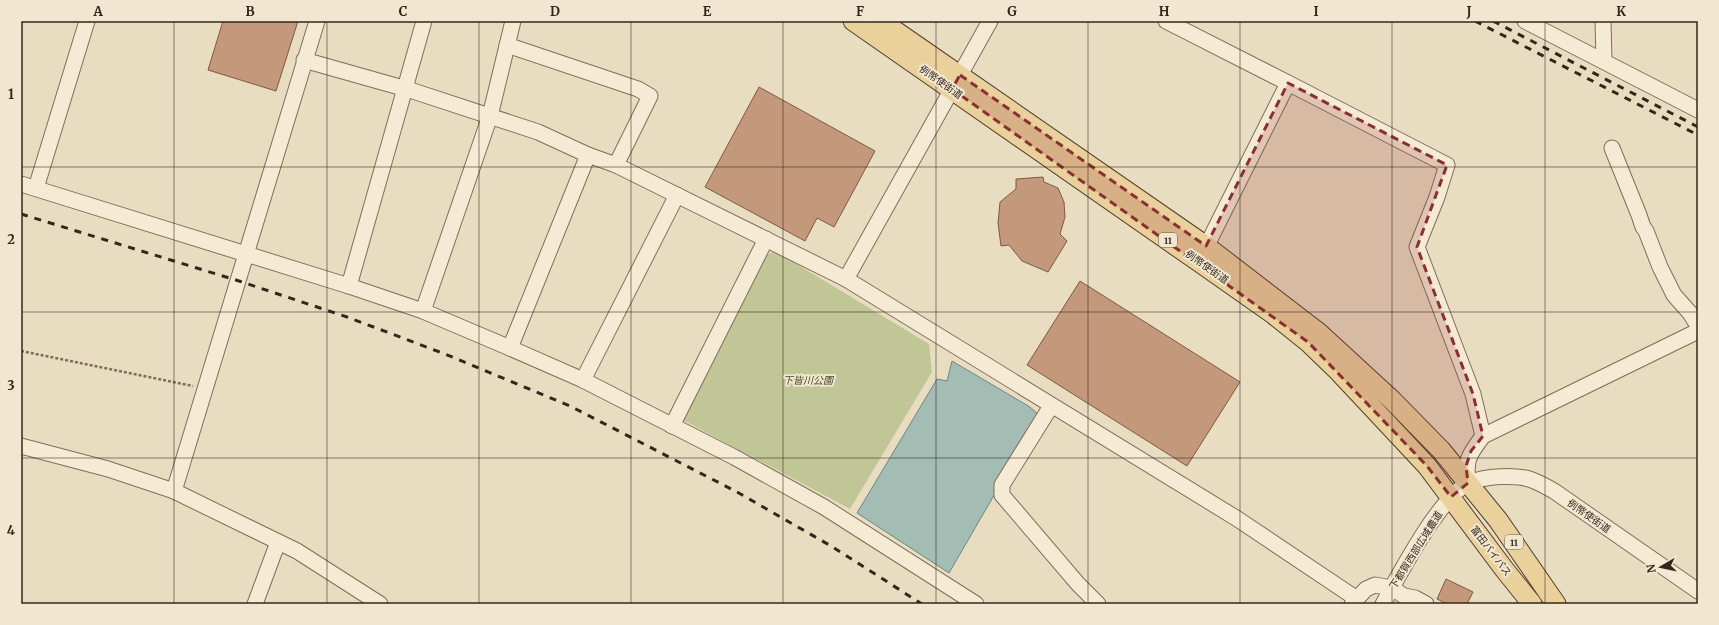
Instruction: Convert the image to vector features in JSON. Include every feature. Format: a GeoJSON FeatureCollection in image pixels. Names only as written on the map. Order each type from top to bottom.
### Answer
{"type":"FeatureCollection","features":[{"type":"Feature","properties":{"kind":"main road","name":"例幣使街道"},"geometry":{"type":"LineString","coordinates":[[853,21],[956,82],[1318,332],[1392,400],[1442,450],[1468,483]]}},
{"type":"Feature","properties":{"kind":"main road","name":"例幣使街道"},"geometry":{"type":"LineString","coordinates":[[881,21],[956,82]]}},
{"type":"Feature","properties":{"kind":"main road","name":"例幣使街道"},"geometry":{"type":"LineString","coordinates":[[1203,254],[1308,342],[1339,372],[1427,466],[1451,497]]}},
{"type":"Feature","properties":{"kind":"main road","name":"11"},"geometry":{"type":"LineString","coordinates":[[1468,483],[1498,520],[1556,604]]}},
{"type":"Feature","properties":{"kind":"main road","name":"富田バイパス"},"geometry":{"type":"LineString","coordinates":[[1451,497],[1532,604]]}},
{"type":"Feature","properties":{"kind":"street"},"geometry":{"type":"LineString","coordinates":[[36,188],[87,21]]}},
{"type":"Feature","properties":{"kind":"street"},"geometry":{"type":"LineString","coordinates":[[174,491],[317,21]]}},
{"type":"Feature","properties":{"kind":"street"},"geometry":{"type":"LineString","coordinates":[[349,286],[424,21]]}},
{"type":"Feature","properties":{"kind":"street"},"geometry":{"type":"LineString","coordinates":[[423,311],[490,116],[513,21]]}},
{"type":"Feature","properties":{"kind":"street"},"geometry":{"type":"LineString","coordinates":[[846,279],[990,21]]}},
{"type":"Feature","properties":{"kind":"street"},"geometry":{"type":"LineString","coordinates":[[1166,21],[1447,165],[1437,197],[1417,247],[1473,394],[1483,436]]}},
{"type":"Feature","properties":{"kind":"street"},"geometry":{"type":"LineString","coordinates":[[1525,21],[1698,110]]}},
{"type":"Feature","properties":{"kind":"street"},"geometry":{"type":"LineString","coordinates":[[1603,21],[1604,61]]}},
{"type":"Feature","properties":{"kind":"street"},"geometry":{"type":"LineString","coordinates":[[507,45],[638,89],[650,96],[616,165]]}},
{"type":"Feature","properties":{"kind":"street"},"geometry":{"type":"LineString","coordinates":[[304,60],[406,88],[538,132],[588,155],[616,165],[846,279],[1236,518],[1355,601],[1366,589],[1376,585],[1400,596],[1416,598],[1426,604]]}},
{"type":"Feature","properties":{"kind":"street"},"geometry":{"type":"LineString","coordinates":[[1203,254],[1288,83]]}},
{"type":"Feature","properties":{"kind":"street"},"geometry":{"type":"LineString","coordinates":[[1612,148],[1643,227],[1664,274],[1674,294],[1690,313],[1698,326]]}},
{"type":"Feature","properties":{"kind":"street"},"geometry":{"type":"LineString","coordinates":[[510,348],[588,155]]}},
{"type":"Feature","properties":{"kind":"street"},"geometry":{"type":"LineString","coordinates":[[21,184],[247,253],[423,311],[583,380],[734,457],[824,507],[976,604]]}},
{"type":"Feature","properties":{"kind":"street"},"geometry":{"type":"LineString","coordinates":[[583,380],[677,195]]}},
{"type":"Feature","properties":{"kind":"street"},"geometry":{"type":"LineString","coordinates":[[672,426],[766,239]]}},
{"type":"Feature","properties":{"kind":"street"},"geometry":{"type":"LineString","coordinates":[[1468,483],[1466,466],[1471,451],[1483,436],[1698,331]]}},
{"type":"Feature","properties":{"kind":"street"},"geometry":{"type":"LineString","coordinates":[[1051,406],[1002,485],[1002,495],[1078,584],[1098,604]]}},
{"type":"Feature","properties":{"kind":"street"},"geometry":{"type":"LineString","coordinates":[[21,446],[108,469],[174,491],[297,551],[380,604]]}},
{"type":"Feature","properties":{"kind":"street","name":"例幣使街道"},"geometry":{"type":"LineString","coordinates":[[1451,497],[1468,483],[1486,479],[1509,477],[1532,480],[1554,491],[1698,591]]}},
{"type":"Feature","properties":{"kind":"street","name":"下都賀西部広域農道"},"geometry":{"type":"LineString","coordinates":[[1383,604],[1400,596],[1428,527],[1451,497]]}},
{"type":"Feature","properties":{"kind":"street"},"geometry":{"type":"LineString","coordinates":[[255,604],[278,542]]}},
{"type":"Feature","properties":{"kind":"path"},"geometry":{"type":"LineString","coordinates":[[21,351],[205,388]]}},
{"type":"Feature","properties":{"kind":"highlighted area"},"geometry":{"type":"Polygon","coordinates":[[[960,75],[1206,246],[1288,83],[1447,165],[1417,247],[1473,394],[1483,436],[1471,451],[1466,466],[1468,483],[1451,497],[1427,466],[1308,342],[952,89],[960,75]]]}},
{"type":"Feature","properties":{"kind":"green space","name":"下皆川公園"},"geometry":{"type":"Polygon","coordinates":[[[775,251],[929,344],[932,372],[850,509],[683,420],[764,256],[775,251]]]}},
{"type":"Feature","properties":{"kind":"water"},"geometry":{"type":"Polygon","coordinates":[[[952,361],[1030,407],[1040,416],[949,573],[857,513],[937,379],[947,381],[952,361]]]}},
{"type":"Feature","properties":{"kind":"building"},"geometry":{"type":"Polygon","coordinates":[[[223,21],[298,21],[276,91],[208,70],[223,21]]]}},
{"type":"Feature","properties":{"kind":"building"},"geometry":{"type":"Polygon","coordinates":[[[759,87],[875,151],[834,227],[817,218],[805,241],[705,187],[759,87]]]}},
{"type":"Feature","properties":{"kind":"building"},"geometry":{"type":"Polygon","coordinates":[[[1043,177],[1044,182],[1058,188],[1064,202],[1065,217],[1060,234],[1067,241],[1048,272],[1022,261],[1009,245],[1001,246],[998,223],[1000,202],[1016,189],[1016,179],[1043,177]]]}},
{"type":"Feature","properties":{"kind":"building"},"geometry":{"type":"Polygon","coordinates":[[[1080,281],[1240,382],[1187,466],[1027,365],[1080,281]]]}},
{"type":"Feature","properties":{"kind":"building"},"geometry":{"type":"Polygon","coordinates":[[[1446,579],[1473,592],[1467,604],[1447,604],[1437,599],[1446,579]]]}},
{"type":"Feature","properties":{"kind":"railway"},"geometry":{"type":"LineString","coordinates":[[1475,21],[1698,135]]}},
{"type":"Feature","properties":{"kind":"railway"},"geometry":{"type":"LineString","coordinates":[[1493,21],[1698,127]]}},
{"type":"Feature","properties":{"kind":"railway"},"geometry":{"type":"LineString","coordinates":[[21,214],[239,281],[347,317],[445,354],[570,406],[737,492],[831,546],[922,604]]}}]}
